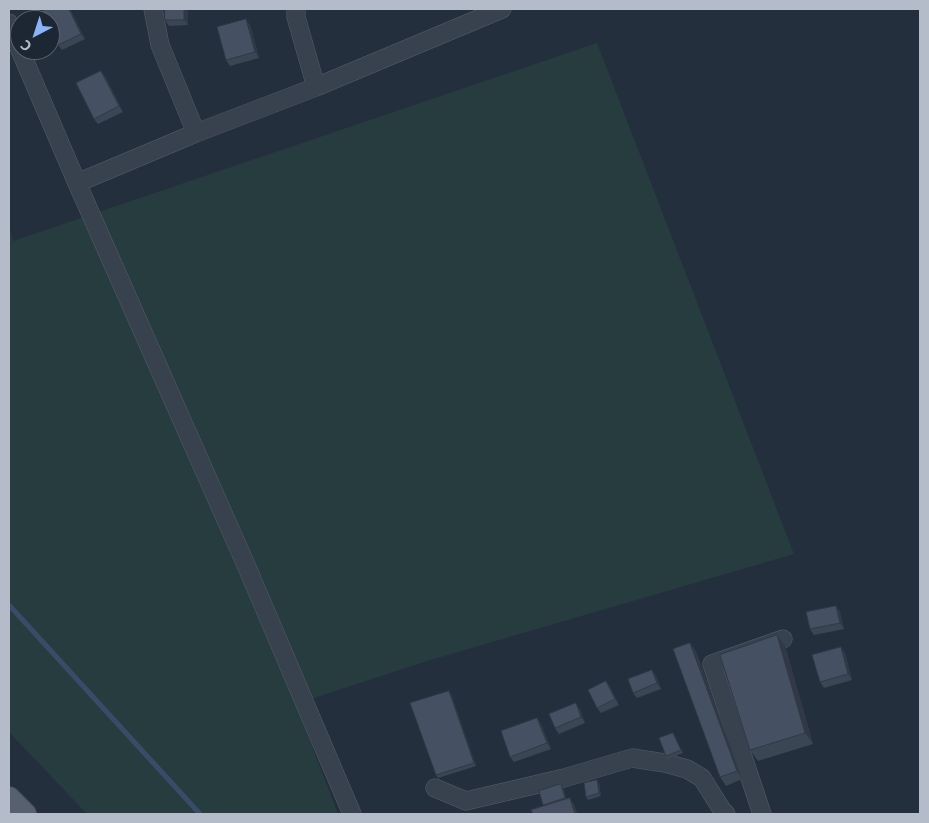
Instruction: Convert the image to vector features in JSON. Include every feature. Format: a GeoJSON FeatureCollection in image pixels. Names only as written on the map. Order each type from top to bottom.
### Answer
{"type":"FeatureCollection","features":[{"type":"Feature","properties":{"kind":"main road"},"geometry":{"type":"LineString","coordinates":[[9,798],[25,814]]}},
{"type":"Feature","properties":{"kind":"street"},"geometry":{"type":"LineString","coordinates":[[153,9],[160,45],[196,132]]}},
{"type":"Feature","properties":{"kind":"street"},"geometry":{"type":"LineString","coordinates":[[296,9],[296,17],[316,87]]}},
{"type":"Feature","properties":{"kind":"street"},"geometry":{"type":"LineString","coordinates":[[77,184],[196,132],[316,87],[502,9]]}},
{"type":"Feature","properties":{"kind":"street"},"geometry":{"type":"LineString","coordinates":[[24,60],[246,566],[352,814]]}},
{"type":"Feature","properties":{"kind":"street"},"geometry":{"type":"LineString","coordinates":[[762,814],[712,664],[783,639]]}},
{"type":"Feature","properties":{"kind":"street"},"geometry":{"type":"LineString","coordinates":[[435,788],[466,801],[564,778],[632,758],[665,763],[687,769],[702,778],[726,814]]}},
{"type":"Feature","properties":{"kind":"green space"},"geometry":{"type":"Polygon","coordinates":[[[597,43],[794,554],[427,661],[296,704],[338,814],[87,814],[9,732],[9,227],[13,241],[597,43]]]}},
{"type":"Feature","properties":{"kind":"building"},"geometry":{"type":"Polygon","coordinates":[[[69,9],[81,34],[60,44],[60,10],[44,10],[69,9]]]}},
{"type":"Feature","properties":{"kind":"building"},"geometry":{"type":"Polygon","coordinates":[[[165,9],[184,9],[184,20],[165,20],[165,9]]]}},
{"type":"Feature","properties":{"kind":"building"},"geometry":{"type":"Polygon","coordinates":[[[246,19],[255,52],[226,60],[217,27],[246,19]]]}},
{"type":"Feature","properties":{"kind":"building"},"geometry":{"type":"Polygon","coordinates":[[[101,71],[119,106],[94,119],[76,83],[101,71]]]}},
{"type":"Feature","properties":{"kind":"building"},"geometry":{"type":"Polygon","coordinates":[[[836,606],[840,623],[810,629],[806,612],[836,606]]]}},
{"type":"Feature","properties":{"kind":"building"},"geometry":{"type":"Polygon","coordinates":[[[777,635],[805,733],[750,750],[720,655],[777,635]]]}},
{"type":"Feature","properties":{"kind":"building"},"geometry":{"type":"Polygon","coordinates":[[[690,643],[737,771],[720,777],[673,649],[690,643]]]}},
{"type":"Feature","properties":{"kind":"building"},"geometry":{"type":"Polygon","coordinates":[[[841,647],[848,674],[820,682],[812,655],[841,647]]]}},
{"type":"Feature","properties":{"kind":"building"},"geometry":{"type":"Polygon","coordinates":[[[652,670],[657,683],[633,693],[628,679],[652,670]]]}},
{"type":"Feature","properties":{"kind":"building"},"geometry":{"type":"Polygon","coordinates":[[[606,681],[615,699],[597,708],[588,690],[606,681]]]}},
{"type":"Feature","properties":{"kind":"building"},"geometry":{"type":"Polygon","coordinates":[[[449,691],[474,763],[436,775],[410,703],[449,691]]]}},
{"type":"Feature","properties":{"kind":"building"},"geometry":{"type":"Polygon","coordinates":[[[576,703],[581,717],[555,728],[549,714],[576,703]]]}},
{"type":"Feature","properties":{"kind":"building"},"geometry":{"type":"Polygon","coordinates":[[[537,718],[547,743],[510,757],[501,731],[537,718]]]}},
{"type":"Feature","properties":{"kind":"building"},"geometry":{"type":"Polygon","coordinates":[[[673,733],[681,750],[666,756],[659,738],[673,733]]]}},
{"type":"Feature","properties":{"kind":"building"},"geometry":{"type":"Polygon","coordinates":[[[597,780],[599,793],[586,797],[584,783],[597,780]]]}},
{"type":"Feature","properties":{"kind":"building"},"geometry":{"type":"Polygon","coordinates":[[[561,784],[565,798],[543,805],[539,791],[561,784]]]}},
{"type":"Feature","properties":{"kind":"building"},"geometry":{"type":"Polygon","coordinates":[[[570,798],[575,814],[533,814],[531,810],[570,798]]]}},
{"type":"Feature","properties":{"kind":"waterway"},"geometry":{"type":"LineString","coordinates":[[9,605],[200,814]]}}]}
